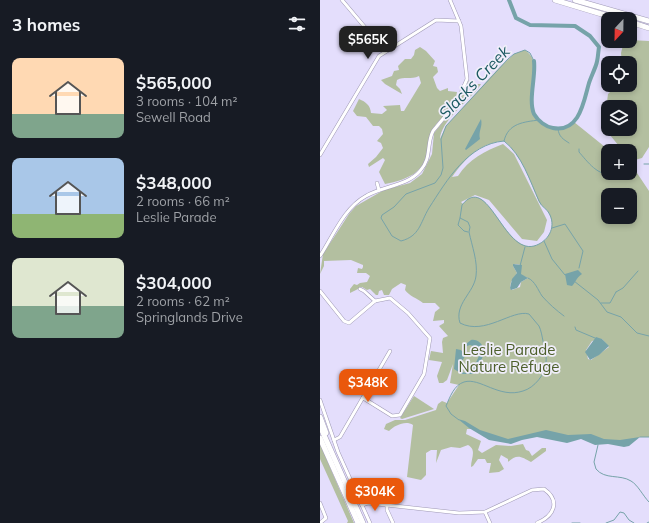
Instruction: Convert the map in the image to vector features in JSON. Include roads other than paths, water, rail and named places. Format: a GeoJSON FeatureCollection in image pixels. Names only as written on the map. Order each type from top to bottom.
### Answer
{"type":"FeatureCollection","features":[{"type":"Feature","properties":{"kind":"highway"},"geometry":{"type":"LineString","coordinates":[[555,0],[601,14]]}},
{"type":"Feature","properties":{"kind":"highway"},"geometry":{"type":"LineString","coordinates":[[575,0],[649,21]]}},
{"type":"Feature","properties":{"kind":"highway"},"geometry":{"type":"LineString","coordinates":[[637,24],[649,28]]}},
{"type":"Feature","properties":{"kind":"highway"},"geometry":{"type":"LineString","coordinates":[[320,417],[335,454],[335,459]]}},
{"type":"Feature","properties":{"kind":"highway"},"geometry":{"type":"LineString","coordinates":[[320,426],[363,523]]}},
{"type":"Feature","properties":{"kind":"highway"},"geometry":{"type":"LineString","coordinates":[[320,438],[358,523]]}},
{"type":"Feature","properties":{"kind":"street"},"geometry":{"type":"LineString","coordinates":[[342,0],[385,51]]}},
{"type":"Feature","properties":{"kind":"street"},"geometry":{"type":"LineString","coordinates":[[320,256],[347,212],[354,205],[366,196],[379,190],[410,180],[420,172],[429,154],[432,134],[457,102],[467,79],[464,40],[459,21],[450,0]]}},
{"type":"Feature","properties":{"kind":"street"},"geometry":{"type":"LineString","coordinates":[[320,155],[378,58],[385,51],[438,19],[459,21]]}},
{"type":"Feature","properties":{"kind":"street"},"geometry":{"type":"LineString","coordinates":[[377,183],[379,190]]}},
{"type":"Feature","properties":{"kind":"street"},"geometry":{"type":"LineString","coordinates":[[360,289],[375,301]]}},
{"type":"Feature","properties":{"kind":"street"},"geometry":{"type":"LineString","coordinates":[[320,291],[347,323],[375,301],[390,298],[406,311],[430,338],[424,374],[401,413],[397,417],[392,416],[362,398]]}},
{"type":"Feature","properties":{"kind":"street"},"geometry":{"type":"LineString","coordinates":[[334,440],[340,437],[390,351]]}},
{"type":"Feature","properties":{"kind":"street"},"geometry":{"type":"LineString","coordinates":[[320,400],[334,440],[370,523]]}},
{"type":"Feature","properties":{"kind":"street"},"geometry":{"type":"LineString","coordinates":[[362,505],[368,503],[459,513],[485,512],[532,490],[544,489],[552,496],[554,502],[553,508],[548,518],[537,523]]}},
{"type":"Feature","properties":{"kind":"street"},"geometry":{"type":"LineString","coordinates":[[320,503],[326,518],[320,523]]}},
{"type":"Feature","properties":{"kind":"street"},"geometry":{"type":"LineString","coordinates":[[387,506],[387,510],[393,523]]}},
{"type":"Feature","properties":{"kind":"street"},"geometry":{"type":"LineString","coordinates":[[485,512],[490,523]]}},
{"type":"Feature","properties":{"kind":"waterway","name":"Slacks Creek"},"geometry":{"type":"LineString","coordinates":[[509,0],[516,18],[530,25],[575,26],[590,36],[599,47],[597,63],[589,83],[583,106],[575,120],[569,125],[562,128],[553,128],[545,125],[534,114],[532,108],[534,61]]}},
{"type":"Feature","properties":{"kind":"waterway","name":"Slacks Creek"},"geometry":{"type":"LineString","coordinates":[[459,420],[451,414],[446,406],[453,392],[458,386],[464,382],[470,381],[506,392],[514,393],[523,391],[535,384],[542,376],[546,360],[540,328],[529,314],[522,313],[488,325],[469,326],[460,323],[459,316],[462,304],[472,288],[476,276],[475,260],[469,232],[470,227],[468,222],[460,218],[462,205],[471,198],[480,199],[488,206],[513,238],[523,245],[534,246],[547,238],[550,234],[552,220],[548,211],[540,203],[521,161],[516,153],[504,141],[491,144],[480,149],[469,156],[460,165],[443,186],[429,208],[419,228],[412,236],[401,241],[392,236],[381,218],[382,215],[394,207],[406,194],[435,183],[441,175],[443,168],[441,139],[446,126],[508,59],[514,54],[525,50],[530,53],[534,61]]}},
{"type":"Feature","properties":{"kind":"waterway"},"geometry":{"type":"LineString","coordinates":[[504,141],[509,130],[517,124],[539,120]]}},
{"type":"Feature","properties":{"kind":"waterway"},"geometry":{"type":"LineString","coordinates":[[558,129],[560,136],[569,143]]}},
{"type":"Feature","properties":{"kind":"waterway"},"geometry":{"type":"LineString","coordinates":[[579,149],[579,152],[586,160],[601,172]]}},
{"type":"Feature","properties":{"kind":"waterway"},"geometry":{"type":"LineString","coordinates":[[644,164],[649,164]]}},
{"type":"Feature","properties":{"kind":"waterway"},"geometry":{"type":"LineString","coordinates":[[460,218],[458,225],[464,231],[468,232]]}},
{"type":"Feature","properties":{"kind":"waterway"},"geometry":{"type":"LineString","coordinates":[[552,228],[565,224],[583,251],[579,268]]}},
{"type":"Feature","properties":{"kind":"waterway"},"geometry":{"type":"LineString","coordinates":[[544,241],[552,259],[565,275]]}},
{"type":"Feature","properties":{"kind":"waterway"},"geometry":{"type":"LineString","coordinates":[[520,266],[525,247]]}},
{"type":"Feature","properties":{"kind":"waterway"},"geometry":{"type":"LineString","coordinates":[[616,292],[623,288],[638,271]]}},
{"type":"Feature","properties":{"kind":"waterway"},"geometry":{"type":"LineString","coordinates":[[528,278],[534,283],[542,296],[564,316]]}},
{"type":"Feature","properties":{"kind":"waterway"},"geometry":{"type":"LineString","coordinates":[[574,281],[598,300],[607,312],[621,317],[637,333],[649,336]]}},
{"type":"Feature","properties":{"kind":"waterway"},"geometry":{"type":"LineString","coordinates":[[601,303],[610,303],[616,292]]}},
{"type":"Feature","properties":{"kind":"waterway"},"geometry":{"type":"LineString","coordinates":[[575,327],[576,330],[595,338]]}},
{"type":"Feature","properties":{"kind":"waterway","name":"Slacks Creek"},"geometry":{"type":"LineString","coordinates":[[640,437],[649,437]]}},
{"type":"Feature","properties":{"kind":"waterway"},"geometry":{"type":"LineString","coordinates":[[598,445],[594,462],[596,469],[604,475],[631,481],[649,502]]}},
{"type":"Feature","properties":{"kind":"waterway"},"geometry":{"type":"LineString","coordinates":[[606,523],[614,520],[620,512],[624,513],[629,520],[634,523]]}},
{"type":"Feature","properties":{"kind":"waterway"},"geometry":{"type":"LineString","coordinates":[[572,523],[580,523]]}},
{"type":"Feature","properties":{"kind":"park label","name":"Leslie Parade Nature Refuge"},"geometry":{"type":"Point","coordinates":[509,358]}}]}
